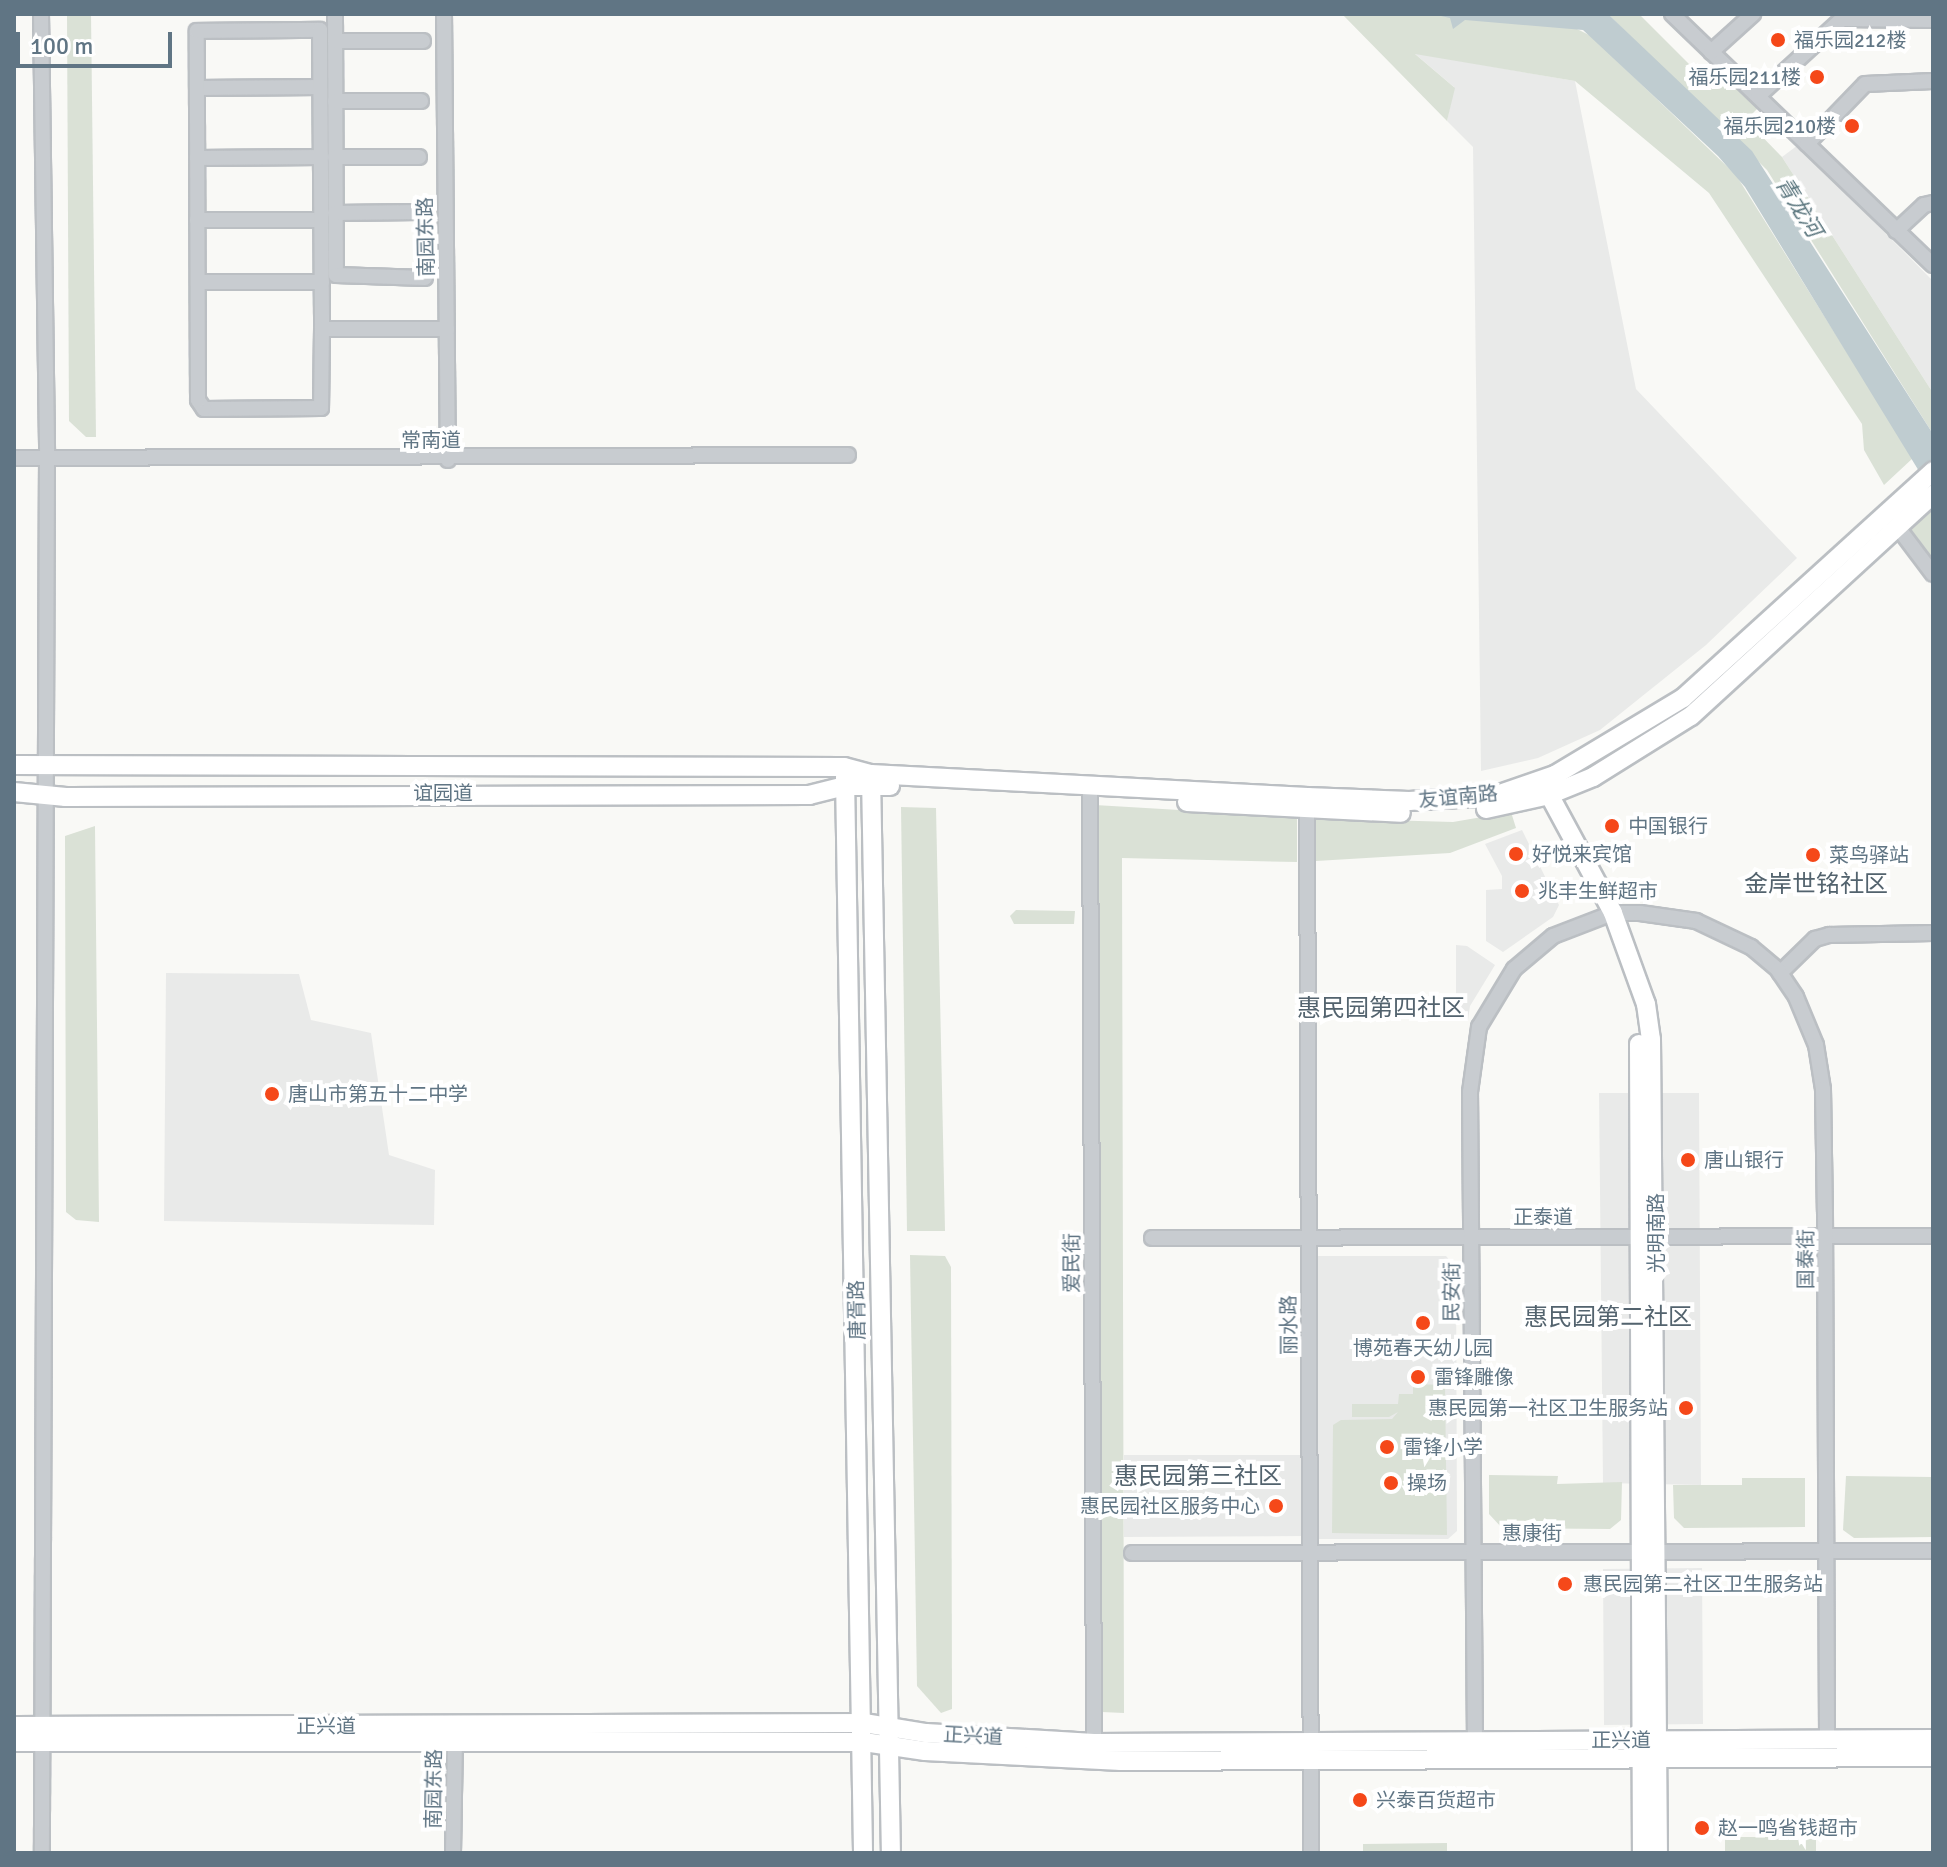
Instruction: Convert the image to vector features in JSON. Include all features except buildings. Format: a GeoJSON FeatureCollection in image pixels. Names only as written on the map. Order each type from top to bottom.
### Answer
{"type":"FeatureCollection","features":[{"type":"Feature","properties":{"kind":"main road","name":"友谊南路"},"geometry":{"type":"LineString","coordinates":[[871,780],[1307,804],[1456,801],[1539,790],[1593,777],[1691,716],[1893,520],[1923,496],[1933,471]]}},
{"type":"Feature","properties":{"kind":"main road","name":"谊园道"},"geometry":{"type":"LineString","coordinates":[[14,765],[845,776],[871,780]]}},
{"type":"Feature","properties":{"kind":"main road","name":"谊园道"},"geometry":{"type":"LineString","coordinates":[[14,792],[45,795],[809,795],[845,776]]}},
{"type":"Feature","properties":{"kind":"main road","name":"唐胥路"},"geometry":{"type":"LineString","coordinates":[[845,776],[864,1732],[863,1853]]}},
{"type":"Feature","properties":{"kind":"main road","name":"唐胥路"},"geometry":{"type":"LineString","coordinates":[[871,780],[891,1853]]}},
{"type":"Feature","properties":{"kind":"main road","name":"光明南路"},"geometry":{"type":"LineString","coordinates":[[1539,790],[1607,915],[1634,1009],[1639,1042],[1648,1238],[1650,1552],[1650,1749],[1642,1853]]}},
{"type":"Feature","properties":{"kind":"main road","name":"正兴道"},"geometry":{"type":"LineString","coordinates":[[14,1726],[42,1734],[864,1732],[1121,1761],[1475,1742],[1933,1757]]}},
{"type":"Feature","properties":{"kind":"main road","name":"正兴道"},"geometry":{"type":"LineString","coordinates":[[14,1742],[42,1734]]}},
{"type":"Feature","properties":{"kind":"main road","name":"正兴道"},"geometry":{"type":"LineString","coordinates":[[890,1737],[1311,1751],[1650,1749],[1827,1739],[1933,1739]]}},
{"type":"Feature","properties":{"kind":"main road","name":"光明南路"},"geometry":{"type":"LineString","coordinates":[[1650,1749],[1658,1853]]}},
{"type":"Feature","properties":{"kind":"street"},"geometry":{"type":"LineString","coordinates":[[41,14],[47,458],[42,1853]]}},
{"type":"Feature","properties":{"kind":"street"},"geometry":{"type":"LineString","coordinates":[[328,157],[335,101],[335,14]]}},
{"type":"Feature","properties":{"kind":"street","name":"南园东路"},"geometry":{"type":"LineString","coordinates":[[444,14],[448,460]]}},
{"type":"Feature","properties":{"kind":"street"},"geometry":{"type":"LineString","coordinates":[[1672,14],[1933,265]]}},
{"type":"Feature","properties":{"kind":"street"},"geometry":{"type":"LineString","coordinates":[[1711,52],[1753,14]]}},
{"type":"Feature","properties":{"kind":"street"},"geometry":{"type":"LineString","coordinates":[[1758,96],[1842,19],[1933,20]]}},
{"type":"Feature","properties":{"kind":"street"},"geometry":{"type":"LineString","coordinates":[[320,30],[320,87],[328,157],[328,216],[322,282],[321,408],[204,409],[198,400],[197,31],[320,30]]}},
{"type":"Feature","properties":{"kind":"street"},"geometry":{"type":"LineString","coordinates":[[335,41],[423,41]]}},
{"type":"Feature","properties":{"kind":"street"},"geometry":{"type":"LineString","coordinates":[[1807,144],[1865,84],[1933,81]]}},
{"type":"Feature","properties":{"kind":"street"},"geometry":{"type":"LineString","coordinates":[[197,88],[320,87]]}},
{"type":"Feature","properties":{"kind":"street"},"geometry":{"type":"LineString","coordinates":[[335,101],[421,101]]}},
{"type":"Feature","properties":{"kind":"street"},"geometry":{"type":"LineString","coordinates":[[197,158],[419,157]]}},
{"type":"Feature","properties":{"kind":"street"},"geometry":{"type":"LineString","coordinates":[[1896,231],[1924,205],[1933,203]]}},
{"type":"Feature","properties":{"kind":"street"},"geometry":{"type":"LineString","coordinates":[[197,220],[419,212]]}},
{"type":"Feature","properties":{"kind":"street"},"geometry":{"type":"LineString","coordinates":[[328,216],[338,279],[425,278]]}},
{"type":"Feature","properties":{"kind":"street"},"geometry":{"type":"LineString","coordinates":[[198,282],[322,282]]}},
{"type":"Feature","properties":{"kind":"street"},"geometry":{"type":"LineString","coordinates":[[322,329],[447,329]]}},
{"type":"Feature","properties":{"kind":"street","name":"常南道"},"geometry":{"type":"LineString","coordinates":[[14,458],[448,460],[848,455]]}},
{"type":"Feature","properties":{"kind":"street"},"geometry":{"type":"LineString","coordinates":[[1893,520],[1933,574]]}},
{"type":"Feature","properties":{"kind":"street","name":"爱民街"},"geometry":{"type":"LineString","coordinates":[[1090,790],[1086,1649],[1094,1743]]}},
{"type":"Feature","properties":{"kind":"street","name":"丽水路"},"geometry":{"type":"LineString","coordinates":[[1307,804],[1311,1853]]}},
{"type":"Feature","properties":{"kind":"street","name":"国泰街"},"geometry":{"type":"LineString","coordinates":[[1607,915],[1696,921],[1751,947],[1780,973],[1816,1045],[1823,1089],[1826,1236],[1827,1739]]}},
{"type":"Feature","properties":{"kind":"street","name":"民安街"},"geometry":{"type":"LineString","coordinates":[[1475,1742],[1470,1092],[1479,1027],[1502,986],[1532,950],[1576,923],[1607,915]]}},
{"type":"Feature","properties":{"kind":"street"},"geometry":{"type":"LineString","coordinates":[[1780,973],[1815,939],[1829,935],[1933,933]]}},
{"type":"Feature","properties":{"kind":"street","name":"正泰道"},"geometry":{"type":"LineString","coordinates":[[1152,1238],[1933,1236]]}},
{"type":"Feature","properties":{"kind":"street","name":"惠康街"},"geometry":{"type":"LineString","coordinates":[[1132,1553],[1933,1551]]}},
{"type":"Feature","properties":{"kind":"street","name":"南园东路"},"geometry":{"type":"LineString","coordinates":[[453,1853],[455,1735]]}},
{"type":"Feature","properties":{"kind":"shaded area"},"geometry":{"type":"Polygon","coordinates":[[[67,14],[91,14],[96,437],[86,437],[69,421],[67,14]]]}},
{"type":"Feature","properties":{"kind":"shaded area"},"geometry":{"type":"Polygon","coordinates":[[[1342,14],[1432,14],[1573,27],[1591,36],[1736,175],[1913,458],[1884,485],[1864,450],[1862,424],[1709,193],[1575,81],[1415,54],[1455,88],[1447,121],[1342,14]]]}},
{"type":"Feature","properties":{"kind":"shaded area"},"geometry":{"type":"Polygon","coordinates":[[[1432,14],[1608,14],[1752,151],[1933,434],[1933,494],[1745,187],[1718,156],[1583,30],[1465,20],[1453,29],[1450,18],[1432,14]]]}},
{"type":"Feature","properties":{"kind":"shaded area"},"geometry":{"type":"Polygon","coordinates":[[[1608,14],[1639,14],[1706,81],[1720,67],[1759,107],[1746,120],[1782,157],[1933,393],[1933,434],[1767,170],[1608,14]]]}},
{"type":"Feature","properties":{"kind":"shaded area"},"geometry":{"type":"Polygon","coordinates":[[[1414,53],[1575,81],[1636,389],[1797,558],[1706,645],[1600,730],[1538,758],[1481,771],[1473,147],[1447,121],[1454,87],[1414,53]]]}},
{"type":"Feature","properties":{"kind":"shaded area"},"geometry":{"type":"Polygon","coordinates":[[[1798,145],[1933,281],[1933,393],[1782,157],[1798,145]]]}},
{"type":"Feature","properties":{"kind":"shaded area"},"geometry":{"type":"Polygon","coordinates":[[[1933,509],[1933,562],[1910,530],[1933,509]]]}},
{"type":"Feature","properties":{"kind":"shaded area"},"geometry":{"type":"Polygon","coordinates":[[[1095,805],[1297,817],[1297,862],[1122,858],[1124,1713],[1102,1712],[1098,1689],[1095,805]]]}},
{"type":"Feature","properties":{"kind":"shaded area"},"geometry":{"type":"Polygon","coordinates":[[[901,807],[936,808],[945,1231],[907,1231],[901,807]]]}},
{"type":"Feature","properties":{"kind":"shaded area"},"geometry":{"type":"Polygon","coordinates":[[[1511,812],[1516,828],[1450,853],[1316,861],[1315,818],[1453,822],[1511,812]]]}},
{"type":"Feature","properties":{"kind":"shaded area"},"geometry":{"type":"Polygon","coordinates":[[[95,826],[99,1222],[76,1220],[66,1212],[65,836],[95,826]]]}},
{"type":"Feature","properties":{"kind":"shaded area"},"geometry":{"type":"Polygon","coordinates":[[[1522,830],[1559,905],[1553,917],[1503,952],[1486,941],[1486,890],[1502,889],[1502,876],[1485,844],[1522,830]]]}},
{"type":"Feature","properties":{"kind":"shaded area"},"geometry":{"type":"Polygon","coordinates":[[[1016,910],[1075,911],[1074,924],[1014,924],[1010,916],[1016,910]]]}},
{"type":"Feature","properties":{"kind":"shaded area"},"geometry":{"type":"Polygon","coordinates":[[[1456,945],[1467,946],[1495,965],[1470,1006],[1468,1020],[1456,1019],[1456,945]]]}},
{"type":"Feature","properties":{"kind":"shaded area","name":"唐山市第五十二中学"},"geometry":{"type":"Polygon","coordinates":[[[166,973],[299,974],[311,1020],[371,1033],[389,1155],[435,1170],[434,1225],[164,1221],[166,973]]]}},
{"type":"Feature","properties":{"kind":"shaded area"},"geometry":{"type":"Polygon","coordinates":[[[1599,1093],[1699,1093],[1701,1485],[1603,1483],[1599,1093]]]}},
{"type":"Feature","properties":{"kind":"shaded area"},"geometry":{"type":"Polygon","coordinates":[[[910,1255],[945,1256],[951,1267],[952,1709],[941,1713],[917,1686],[910,1255]]]}},
{"type":"Feature","properties":{"kind":"shaded area","name":"雷锋小学"},"geometry":{"type":"Polygon","coordinates":[[[1318,1256],[1446,1256],[1456,1268],[1457,1531],[1448,1539],[1317,1539],[1318,1256]]]}},
{"type":"Feature","properties":{"kind":"shaded area","name":"操场"},"geometry":{"type":"Polygon","coordinates":[[[1413,1384],[1445,1385],[1447,1535],[1332,1533],[1333,1425],[1341,1420],[1392,1419],[1398,1412],[1389,1417],[1352,1417],[1352,1404],[1398,1404],[1399,1394],[1413,1394],[1413,1384]]]}},
{"type":"Feature","properties":{"kind":"shaded area"},"geometry":{"type":"Polygon","coordinates":[[[1124,1455],[1303,1455],[1305,1536],[1124,1537],[1124,1455]]]}},
{"type":"Feature","properties":{"kind":"shaded area"},"geometry":{"type":"Polygon","coordinates":[[[1489,1475],[1558,1476],[1557,1484],[1622,1482],[1621,1520],[1610,1529],[1502,1528],[1489,1514],[1489,1475]]]}},
{"type":"Feature","properties":{"kind":"shaded area"},"geometry":{"type":"Polygon","coordinates":[[[1846,1476],[1933,1477],[1933,1537],[1854,1538],[1843,1530],[1846,1476]]]}},
{"type":"Feature","properties":{"kind":"shaded area"},"geometry":{"type":"Polygon","coordinates":[[[1742,1478],[1805,1478],[1805,1527],[1684,1528],[1674,1518],[1673,1485],[1742,1485],[1742,1478]]]}},
{"type":"Feature","properties":{"kind":"shaded area"},"geometry":{"type":"Polygon","coordinates":[[[1702,1568],[1703,1724],[1604,1725],[1603,1569],[1702,1568]]]}},
{"type":"Feature","properties":{"kind":"shaded area"},"geometry":{"type":"Polygon","coordinates":[[[1725,1837],[1816,1837],[1816,1853],[1725,1853],[1725,1837]]]}},
{"type":"Feature","properties":{"kind":"shaded area"},"geometry":{"type":"Polygon","coordinates":[[[1447,1843],[1447,1853],[1363,1853],[1363,1844],[1447,1843]]]}},
{"type":"Feature","properties":{"kind":"place","name":"福乐园212楼"},"geometry":{"type":"Point","coordinates":[1778,40]}},
{"type":"Feature","properties":{"kind":"place","name":"福乐园211楼"},"geometry":{"type":"Point","coordinates":[1817,77]}},
{"type":"Feature","properties":{"kind":"place","name":"福乐园210楼"},"geometry":{"type":"Point","coordinates":[1852,126]}},
{"type":"Feature","properties":{"kind":"place","name":"中国银行"},"geometry":{"type":"Point","coordinates":[1612,826]}},
{"type":"Feature","properties":{"kind":"place","name":"好悦来宾馆"},"geometry":{"type":"Point","coordinates":[1516,854]}},
{"type":"Feature","properties":{"kind":"place","name":"菜鸟驿站"},"geometry":{"type":"Point","coordinates":[1813,855]}},
{"type":"Feature","properties":{"kind":"place","name":"兆丰生鲜超市"},"geometry":{"type":"Point","coordinates":[1522,891]}},
{"type":"Feature","properties":{"kind":"place","name":"唐山市第五十二中学"},"geometry":{"type":"Point","coordinates":[272,1094]}},
{"type":"Feature","properties":{"kind":"place","name":"唐山银行"},"geometry":{"type":"Point","coordinates":[1688,1160]}},
{"type":"Feature","properties":{"kind":"place","name":"博苑春天幼儿园"},"geometry":{"type":"Point","coordinates":[1423,1323]}},
{"type":"Feature","properties":{"kind":"place","name":"雷锋雕像"},"geometry":{"type":"Point","coordinates":[1418,1377]}},
{"type":"Feature","properties":{"kind":"place","name":"惠民园第一社区卫生服务站"},"geometry":{"type":"Point","coordinates":[1686,1408]}},
{"type":"Feature","properties":{"kind":"place","name":"雷锋小学"},"geometry":{"type":"Point","coordinates":[1387,1447]}},
{"type":"Feature","properties":{"kind":"place","name":"操场"},"geometry":{"type":"Point","coordinates":[1391,1483]}},
{"type":"Feature","properties":{"kind":"place","name":"惠民园社区服务中心"},"geometry":{"type":"Point","coordinates":[1276,1506]}},
{"type":"Feature","properties":{"kind":"place","name":"惠民园第二社区卫生服务站"},"geometry":{"type":"Point","coordinates":[1565,1584]}},
{"type":"Feature","properties":{"kind":"place","name":"兴泰百货超市"},"geometry":{"type":"Point","coordinates":[1360,1800]}},
{"type":"Feature","properties":{"kind":"place","name":"赵一鸣省钱超市"},"geometry":{"type":"Point","coordinates":[1702,1828]}},
{"type":"Feature","properties":{"kind":"district","name":"金岸世铭社区"},"geometry":{"type":"Point","coordinates":[1816,885]}},
{"type":"Feature","properties":{"kind":"district","name":"惠民园第四社区"},"geometry":{"type":"Point","coordinates":[1381,1009]}},
{"type":"Feature","properties":{"kind":"district","name":"惠民园第二社区"},"geometry":{"type":"Point","coordinates":[1608,1318]}},
{"type":"Feature","properties":{"kind":"district","name":"惠民园第三社区"},"geometry":{"type":"Point","coordinates":[1198,1477]}},
{"type":"Feature","properties":{"kind":"water label","name":"青龙河"},"geometry":{"type":"Point","coordinates":[1799,207]}}]}
